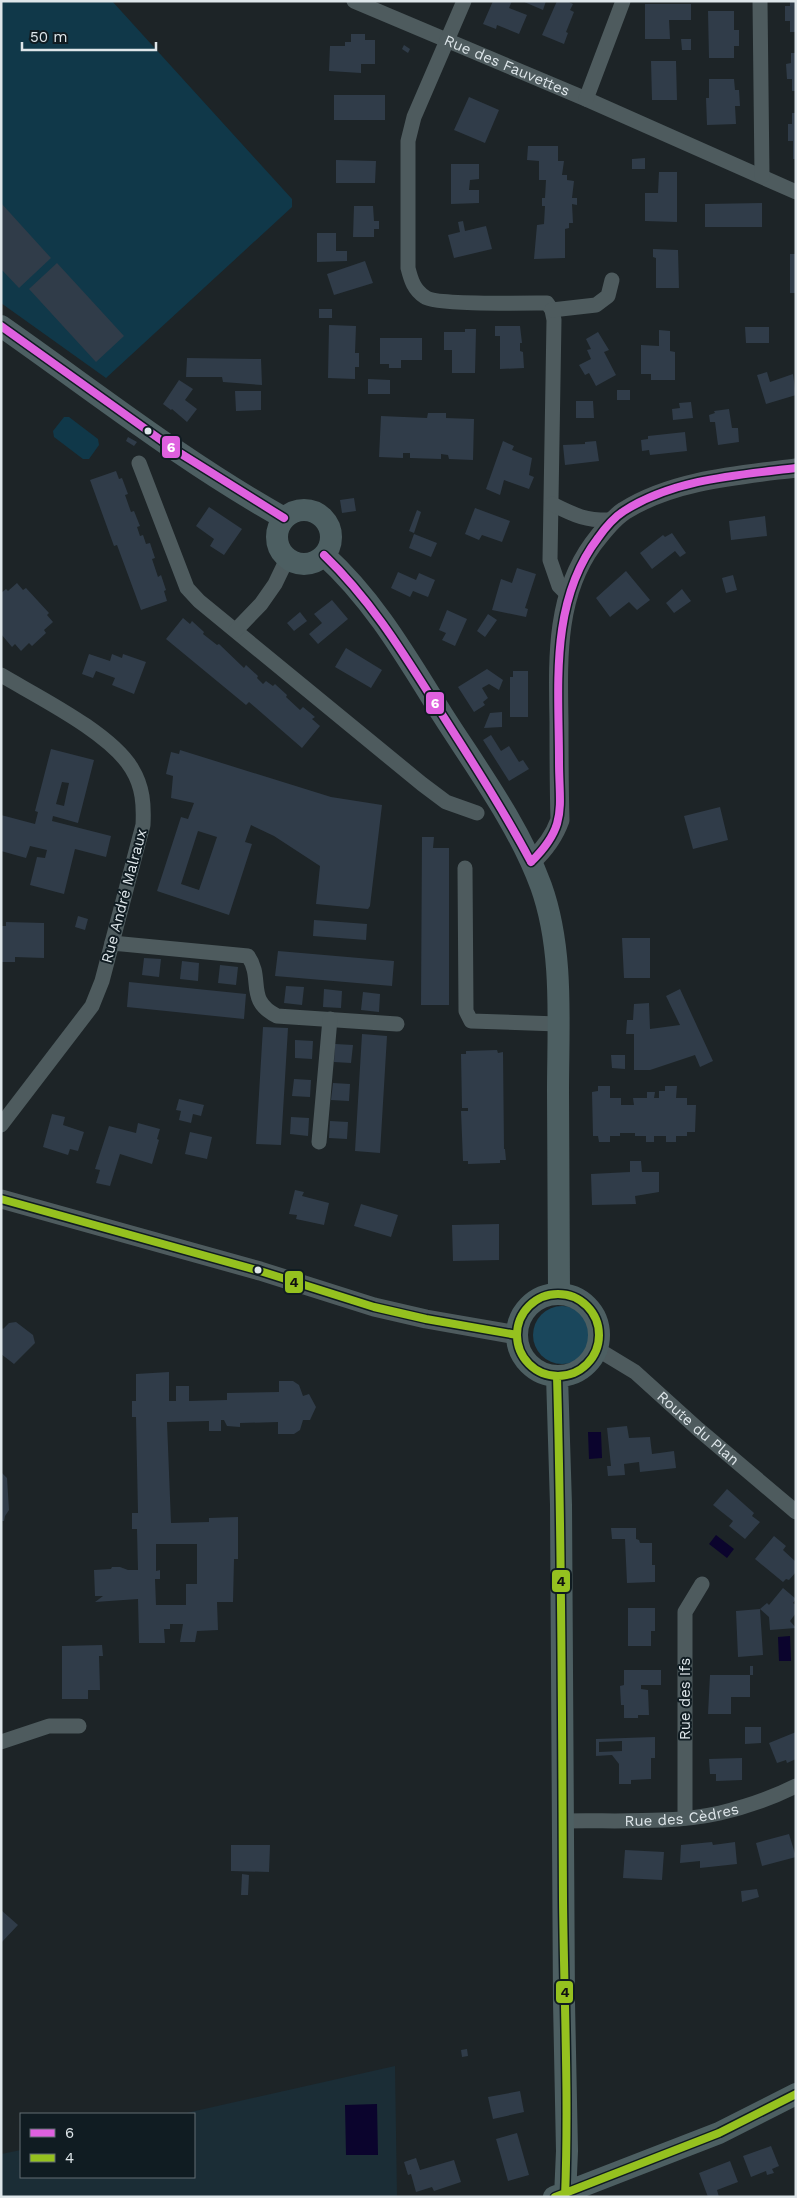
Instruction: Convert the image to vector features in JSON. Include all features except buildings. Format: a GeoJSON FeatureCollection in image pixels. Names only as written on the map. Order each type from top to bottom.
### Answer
{"type":"FeatureCollection","features":[{"type":"Feature","properties":{"kind":"main road"},"geometry":{"type":"LineString","coordinates":[[1,326],[170,445],[259,504],[284,518]]}},
{"type":"Feature","properties":{"kind":"main road"},"geometry":{"type":"LineString","coordinates":[[298,510],[313,511],[324,518],[330,530],[331,543],[324,555],[313,563],[300,564],[287,559],[278,546],[277,531],[284,518],[298,510]]}},
{"type":"Feature","properties":{"kind":"main road"},"geometry":{"type":"LineString","coordinates":[[324,555],[342,571],[392,633],[513,827],[542,888],[556,952],[559,1294]]}},
{"type":"Feature","properties":{"kind":"main road"},"geometry":{"type":"LineString","coordinates":[[559,1294],[580,1300],[589,1307],[595,1316],[598,1327],[597,1349],[590,1360],[581,1369],[570,1374],[557,1376],[544,1374],[533,1368],[524,1359],[517,1335],[519,1322],[525,1310],[534,1301],[546,1295],[559,1294]]}},
{"type":"Feature","properties":{"kind":"main road"},"geometry":{"type":"LineString","coordinates":[[557,1376],[561,1496],[566,2125],[561,2195],[719,2133],[772,2108],[796,2094]]}},
{"type":"Feature","properties":{"kind":"street"},"geometry":{"type":"LineString","coordinates":[[354,1],[447,42],[464,1]]}},
{"type":"Feature","properties":{"kind":"street"},"geometry":{"type":"LineString","coordinates":[[586,99],[623,1]]}},
{"type":"Feature","properties":{"kind":"street"},"geometry":{"type":"LineString","coordinates":[[760,1],[762,176]]}},
{"type":"Feature","properties":{"kind":"street","name":"Rue des Fauvettes"},"geometry":{"type":"LineString","coordinates":[[612,280],[608,296],[596,304],[552,310],[547,303],[444,302],[426,299],[413,286],[408,268],[408,141],[414,117],[447,42],[586,99],[796,192]]}},
{"type":"Feature","properties":{"kind":"street"},"geometry":{"type":"LineString","coordinates":[[552,310],[554,320],[550,560],[559,586],[568,594]]}},
{"type":"Feature","properties":{"kind":"street"},"geometry":{"type":"LineString","coordinates":[[139,463],[187,588],[199,601],[422,784],[446,802],[477,813]]}},
{"type":"Feature","properties":{"kind":"street"},"geometry":{"type":"LineString","coordinates":[[531,862],[547,845],[555,833],[560,820],[558,661],[561,618],[568,594],[583,558],[602,531],[623,511],[653,496],[686,486],[796,468]]}},
{"type":"Feature","properties":{"kind":"street"},"geometry":{"type":"LineString","coordinates":[[552,504],[576,516],[592,521],[613,520]]}},
{"type":"Feature","properties":{"kind":"street"},"geometry":{"type":"LineString","coordinates":[[236,630],[270,590],[287,559]]}},
{"type":"Feature","properties":{"kind":"street","name":"Rue André Malraux"},"geometry":{"type":"LineString","coordinates":[[1,675],[104,738],[120,753],[132,769],[140,784],[144,801],[144,825],[102,981],[92,1006],[1,1125]]}},
{"type":"Feature","properties":{"kind":"street"},"geometry":{"type":"LineString","coordinates":[[465,868],[466,1011],[471,1021],[558,1024]]}},
{"type":"Feature","properties":{"kind":"street"},"geometry":{"type":"LineString","coordinates":[[112,944],[248,956],[254,964],[258,996],[264,1010],[277,1016],[397,1024]]}},
{"type":"Feature","properties":{"kind":"street"},"geometry":{"type":"LineString","coordinates":[[319,1142],[330,1019]]}},
{"type":"Feature","properties":{"kind":"street"},"geometry":{"type":"LineString","coordinates":[[1,1199],[260,1271],[374,1307],[426,1319],[517,1335]]}},
{"type":"Feature","properties":{"kind":"street","name":"Route du Plan"},"geometry":{"type":"LineString","coordinates":[[597,1349],[635,1372],[698,1429],[796,1512]]}},
{"type":"Feature","properties":{"kind":"street","name":"Rue des Ifs"},"geometry":{"type":"LineString","coordinates":[[685,1818],[685,1612],[702,1584]]}},
{"type":"Feature","properties":{"kind":"street"},"geometry":{"type":"LineString","coordinates":[[1,1742],[49,1726],[79,1726]]}},
{"type":"Feature","properties":{"kind":"street","name":"Rue des Cèdres"},"geometry":{"type":"LineString","coordinates":[[563,1821],[685,1818],[720,1813],[758,1802],[796,1786]]}},
{"type":"Feature","properties":{"kind":"shaded area"},"geometry":{"type":"Polygon","coordinates":[[[1,1],[112,1],[292,199],[292,207],[106,378],[1,303],[1,1]]]}},
{"type":"Feature","properties":{"kind":"shaded area"},"geometry":{"type":"Polygon","coordinates":[[[64,417],[69,417],[98,439],[99,445],[89,459],[83,459],[54,437],[53,431],[64,417]]]}},
{"type":"Feature","properties":{"kind":"shaded area"},"geometry":{"type":"Polygon","coordinates":[[[556,1306],[568,1306],[583,1314],[591,1329],[591,1341],[583,1356],[568,1364],[556,1364],[541,1356],[533,1341],[533,1329],[541,1314],[556,1306]]]}},
{"type":"Feature","properties":{"kind":"shaded area"},"geometry":{"type":"Polygon","coordinates":[[[588,1432],[601,1432],[602,1458],[589,1459],[588,1432]]]}},
{"type":"Feature","properties":{"kind":"shaded area"},"geometry":{"type":"Polygon","coordinates":[[[716,1535],[734,1549],[727,1558],[709,1544],[716,1535]]]}},
{"type":"Feature","properties":{"kind":"shaded area"},"geometry":{"type":"Polygon","coordinates":[[[790,1636],[791,1661],[779,1661],[778,1637],[790,1636]]]}},
{"type":"Feature","properties":{"kind":"shaded area"},"geometry":{"type":"Polygon","coordinates":[[[395,2066],[397,2197],[1,2197],[1,2154],[20,2150],[20,2178],[195,2178],[195,2113],[186,2113],[395,2066]]]}},
{"type":"Feature","properties":{"kind":"shaded area"},"geometry":{"type":"Polygon","coordinates":[[[377,2104],[378,2155],[346,2155],[345,2105],[377,2104]]]}},
{"type":"Feature","properties":{"kind":"transit line","name":"6"},"geometry":{"type":"LineString","coordinates":[[1,326],[175,450],[284,518]]}},
{"type":"Feature","properties":{"kind":"transit line","name":"6"},"geometry":{"type":"LineString","coordinates":[[531,862],[551,838],[559,816],[558,674],[560,645],[571,589],[582,563],[598,538],[610,523],[624,511],[643,500],[664,492],[707,480],[796,468]]}},
{"type":"Feature","properties":{"kind":"transit line","name":"6"},"geometry":{"type":"LineString","coordinates":[[324,555],[359,593],[404,654],[490,790],[531,862]]}},
{"type":"Feature","properties":{"kind":"transit line","name":"4"},"geometry":{"type":"LineString","coordinates":[[1,1199],[260,1271],[374,1307],[426,1319],[517,1335]]}},
{"type":"Feature","properties":{"kind":"transit line","name":"4"},"geometry":{"type":"LineString","coordinates":[[558,1294],[574,1297],[587,1306],[596,1319],[599,1335],[596,1351],[587,1364],[574,1373],[558,1376],[542,1373],[529,1364],[520,1351],[517,1335],[520,1319],[529,1306],[542,1297],[558,1294]]}},
{"type":"Feature","properties":{"kind":"transit line","name":"4"},"geometry":{"type":"LineString","coordinates":[[557,1376],[561,1573],[566,2086],[565,2197]]}},
{"type":"Feature","properties":{"kind":"transit line","name":"4"},"geometry":{"type":"LineString","coordinates":[[555,2197],[719,2133],[796,2094]]}}]}
